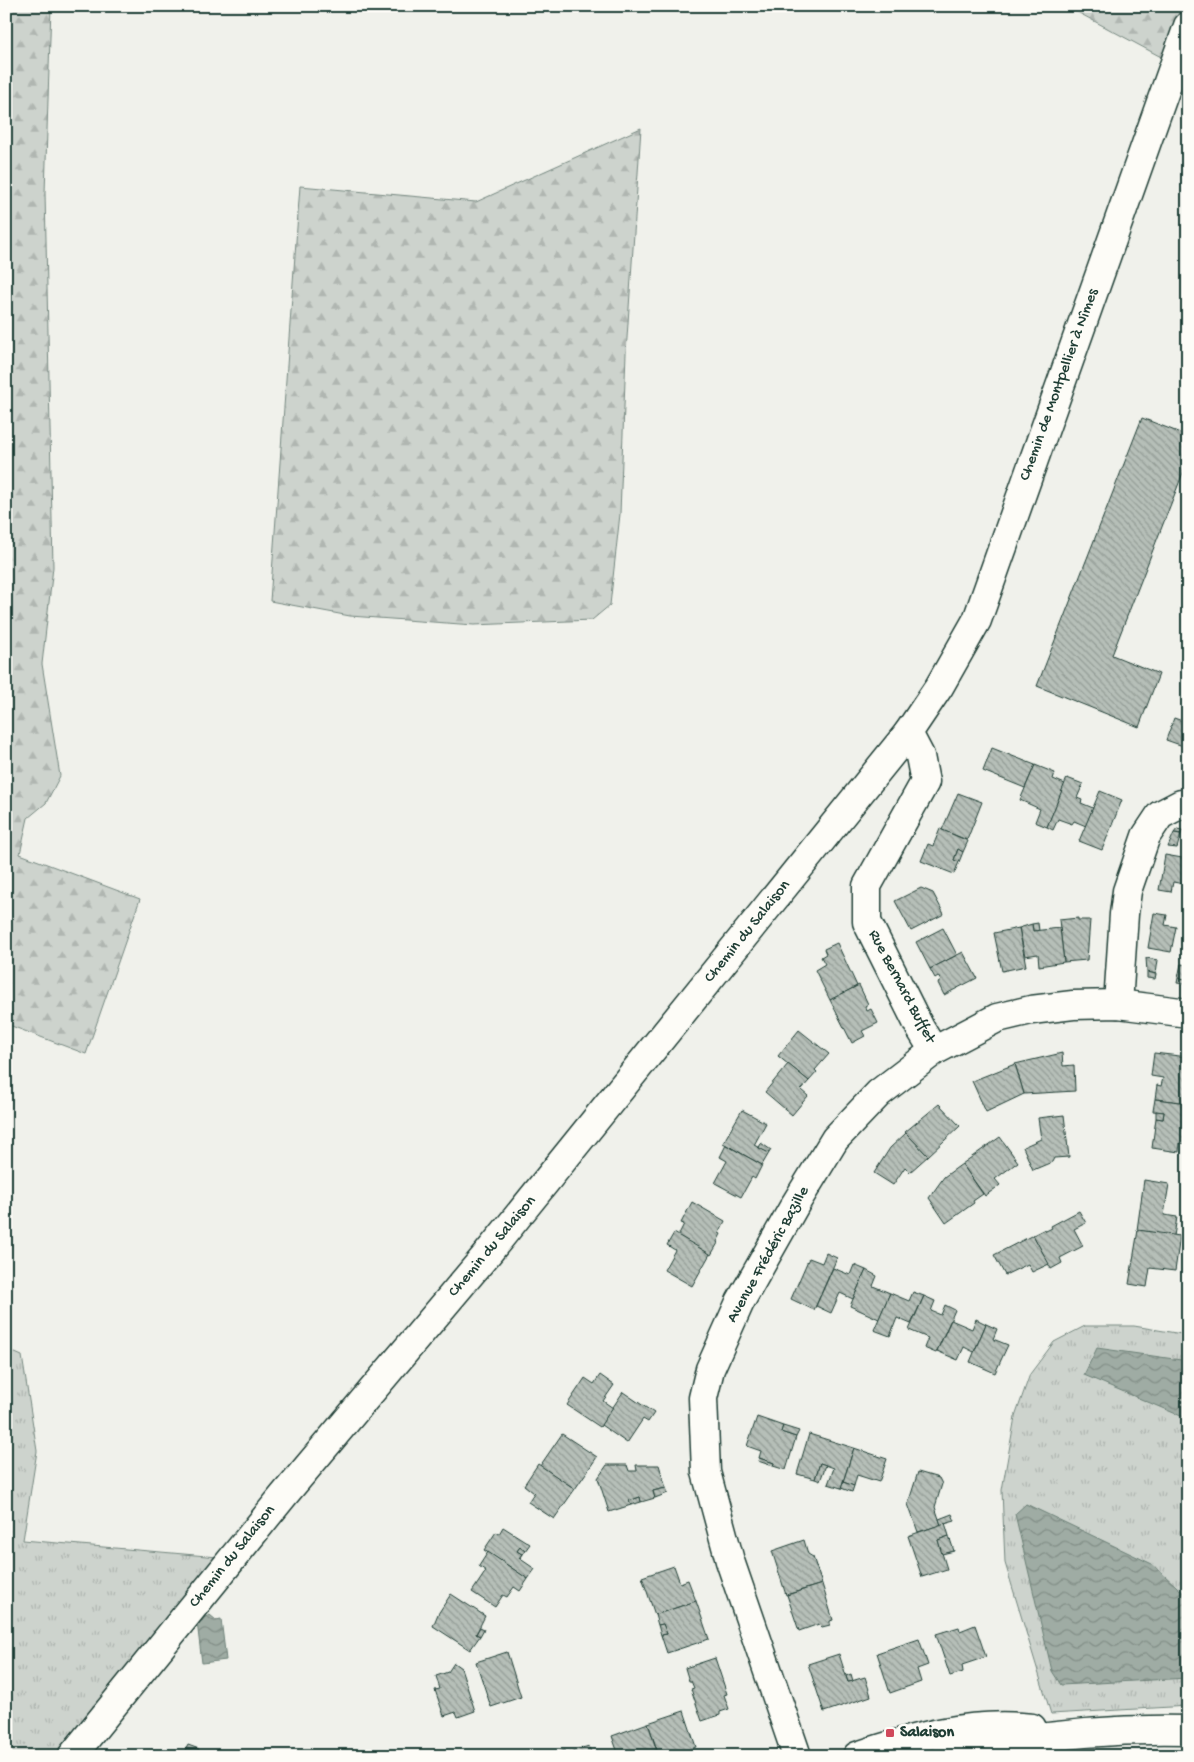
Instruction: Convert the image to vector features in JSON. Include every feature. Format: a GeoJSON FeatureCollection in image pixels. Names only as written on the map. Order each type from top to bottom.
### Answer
{"type":"FeatureCollection","features":[{"type":"Feature","properties":{"kind":"street","name":"Chemin de Montpellier à Nîmes"},"geometry":{"type":"LineString","coordinates":[[908,733],[939,687],[977,620],[1188,26]]}},
{"type":"Feature","properties":{"kind":"street","name":"Rue Bernard Buffet"},"geometry":{"type":"LineString","coordinates":[[908,733],[920,756],[925,782],[868,886],[867,922],[920,1028],[934,1051]]}},
{"type":"Feature","properties":{"kind":"street","name":"Chemin du Salaison"},"geometry":{"type":"LineString","coordinates":[[72,1756],[284,1495],[488,1254],[908,733]]}},
{"type":"Feature","properties":{"kind":"street"},"geometry":{"type":"LineString","coordinates":[[1118,1004],[1126,899],[1146,836],[1160,815],[1181,804],[1188,805]]}},
{"type":"Feature","properties":{"kind":"street","name":"Avenue Frédéric Bazille"},"geometry":{"type":"LineString","coordinates":[[797,1756],[726,1548],[706,1472],[702,1398],[710,1369],[740,1302],[835,1139],[879,1093],[934,1051],[997,1018],[1031,1010],[1073,1005],[1118,1004],[1188,1012]]}},
{"type":"Feature","properties":{"kind":"street"},"geometry":{"type":"LineString","coordinates":[[857,1756],[894,1743],[974,1727],[1011,1726],[1078,1733]]}},
{"type":"Feature","properties":{"kind":"street"},"geometry":{"type":"LineString","coordinates":[[946,1756],[973,1749],[1078,1733],[1107,1730],[1188,1730]]}},
{"type":"Feature","properties":{"kind":"green space"},"geometry":{"type":"Polygon","coordinates":[[[6,6],[51,6],[45,193],[53,567],[42,664],[60,776],[46,803],[28,818],[20,854],[140,899],[86,1054],[6,1024],[6,6]]]}},
{"type":"Feature","properties":{"kind":"green space"},"geometry":{"type":"Polygon","coordinates":[[[1066,6],[1181,6],[1163,58],[1066,6]]]}},
{"type":"Feature","properties":{"kind":"green space"},"geometry":{"type":"Polygon","coordinates":[[[641,128],[626,353],[620,514],[610,605],[592,620],[474,625],[350,616],[270,601],[300,186],[476,202],[641,128]]]}},
{"type":"Feature","properties":{"kind":"green space"},"geometry":{"type":"Polygon","coordinates":[[[1085,1326],[1134,1326],[1188,1335],[1188,1706],[1051,1714],[1005,1563],[1002,1490],[1015,1417],[1030,1374],[1054,1342],[1085,1326]]]}},
{"type":"Feature","properties":{"kind":"green space"},"geometry":{"type":"Polygon","coordinates":[[[6,1349],[22,1356],[37,1451],[23,1540],[218,1557],[59,1756],[6,1756],[6,1349]]]}},
{"type":"Feature","properties":{"kind":"water"},"geometry":{"type":"Polygon","coordinates":[[[1097,1348],[1188,1361],[1188,1419],[1084,1375],[1097,1348]]]}},
{"type":"Feature","properties":{"kind":"water"},"geometry":{"type":"Polygon","coordinates":[[[1026,1504],[1152,1564],[1188,1597],[1188,1678],[1061,1685],[1052,1671],[1015,1514],[1026,1504]]]}},
{"type":"Feature","properties":{"kind":"water"},"geometry":{"type":"Polygon","coordinates":[[[210,1615],[216,1620],[221,1619],[226,1660],[202,1663],[197,1622],[210,1615]]]}},
{"type":"Feature","properties":{"kind":"building"},"geometry":{"type":"Polygon","coordinates":[[[1142,418],[1188,436],[1188,460],[1112,655],[1159,674],[1139,727],[1037,686],[1142,418]]]}},
{"type":"Feature","properties":{"kind":"building"},"geometry":{"type":"Polygon","coordinates":[[[1174,718],[1188,723],[1186,747],[1166,740],[1174,718]]]}},
{"type":"Feature","properties":{"kind":"building"},"geometry":{"type":"Polygon","coordinates":[[[992,748],[1035,765],[1025,788],[983,771],[992,748]]]}},
{"type":"Feature","properties":{"kind":"building"},"geometry":{"type":"Polygon","coordinates":[[[1035,765],[1055,773],[1053,779],[1065,784],[1047,827],[1035,822],[1040,809],[1020,800],[1035,765]]]}},
{"type":"Feature","properties":{"kind":"building"},"geometry":{"type":"Polygon","coordinates":[[[1067,778],[1083,784],[1077,798],[1082,800],[1081,803],[1093,808],[1086,826],[1074,821],[1072,824],[1058,819],[1053,830],[1047,827],[1067,778]]]}},
{"type":"Feature","properties":{"kind":"building"},"geometry":{"type":"Polygon","coordinates":[[[1100,791],[1122,800],[1102,850],[1079,841],[1100,791]]]}},
{"type":"Feature","properties":{"kind":"building"},"geometry":{"type":"Polygon","coordinates":[[[958,793],[982,802],[967,840],[942,830],[958,793]]]}},
{"type":"Feature","properties":{"kind":"building"},"geometry":{"type":"Polygon","coordinates":[[[940,829],[968,841],[963,852],[958,849],[954,860],[959,862],[954,874],[921,861],[928,844],[933,846],[940,829]]]}},
{"type":"Feature","properties":{"kind":"building"},"geometry":{"type":"Polygon","coordinates":[[[1177,829],[1182,830],[1181,834],[1174,833],[1177,829]]]}},
{"type":"Feature","properties":{"kind":"building"},"geometry":{"type":"Polygon","coordinates":[[[1174,833],[1181,834],[1177,848],[1168,847],[1174,833]]]}},
{"type":"Feature","properties":{"kind":"building"},"geometry":{"type":"Polygon","coordinates":[[[958,849],[963,852],[959,862],[954,860],[958,849]]]}},
{"type":"Feature","properties":{"kind":"building"},"geometry":{"type":"Polygon","coordinates":[[[1165,855],[1188,859],[1184,884],[1173,882],[1171,892],[1159,890],[1165,855]]]}},
{"type":"Feature","properties":{"kind":"building"},"geometry":{"type":"Polygon","coordinates":[[[921,888],[933,893],[944,914],[911,931],[895,901],[921,888]]]}},
{"type":"Feature","properties":{"kind":"building"},"geometry":{"type":"Polygon","coordinates":[[[1154,913],[1167,915],[1165,925],[1176,927],[1171,952],[1148,948],[1154,913]]]}},
{"type":"Feature","properties":{"kind":"building"},"geometry":{"type":"Polygon","coordinates":[[[1078,918],[1078,920],[1090,920],[1087,960],[1064,962],[1059,920],[1078,918]]]}},
{"type":"Feature","properties":{"kind":"building"},"geometry":{"type":"Polygon","coordinates":[[[1038,923],[1039,931],[1033,931],[1032,924],[1038,923]]]}},
{"type":"Feature","properties":{"kind":"building"},"geometry":{"type":"Polygon","coordinates":[[[1032,924],[1033,931],[1060,928],[1064,962],[1039,966],[1038,954],[1025,956],[1019,928],[1032,924]]]}},
{"type":"Feature","properties":{"kind":"building"},"geometry":{"type":"Polygon","coordinates":[[[1188,926],[1188,955],[1183,954],[1188,926]]]}},
{"type":"Feature","properties":{"kind":"building"},"geometry":{"type":"Polygon","coordinates":[[[943,928],[957,955],[930,969],[916,942],[943,928]]]}},
{"type":"Feature","properties":{"kind":"building"},"geometry":{"type":"Polygon","coordinates":[[[1019,928],[1026,966],[1002,971],[994,933],[1019,928]]]}},
{"type":"Feature","properties":{"kind":"building"},"geometry":{"type":"Polygon","coordinates":[[[837,943],[857,986],[830,1000],[815,970],[825,964],[821,957],[826,954],[824,949],[837,943]]]}},
{"type":"Feature","properties":{"kind":"building"},"geometry":{"type":"Polygon","coordinates":[[[963,952],[977,978],[944,995],[938,983],[941,981],[938,976],[935,978],[930,969],[963,952]]]}},
{"type":"Feature","properties":{"kind":"building"},"geometry":{"type":"Polygon","coordinates":[[[1146,958],[1158,960],[1156,974],[1147,972],[1146,958]]]}},
{"type":"Feature","properties":{"kind":"building"},"geometry":{"type":"Polygon","coordinates":[[[1181,964],[1188,965],[1186,979],[1178,978],[1181,964]]]}},
{"type":"Feature","properties":{"kind":"building"},"geometry":{"type":"Polygon","coordinates":[[[1147,972],[1156,974],[1155,979],[1147,978],[1147,972]]]}},
{"type":"Feature","properties":{"kind":"building"},"geometry":{"type":"Polygon","coordinates":[[[1178,978],[1186,979],[1185,984],[1177,983],[1178,978]]]}},
{"type":"Feature","properties":{"kind":"building"},"geometry":{"type":"Polygon","coordinates":[[[859,985],[868,1004],[865,1006],[867,1011],[871,1009],[878,1023],[862,1031],[865,1036],[852,1043],[830,1000],[859,985]]]}},
{"type":"Feature","properties":{"kind":"building"},"geometry":{"type":"Polygon","coordinates":[[[799,1030],[829,1054],[815,1070],[817,1072],[809,1081],[778,1056],[799,1030]]]}},
{"type":"Feature","properties":{"kind":"building"},"geometry":{"type":"Polygon","coordinates":[[[1062,1053],[1063,1066],[1074,1065],[1075,1091],[1024,1094],[1015,1064],[1062,1053]]]}},
{"type":"Feature","properties":{"kind":"building"},"geometry":{"type":"Polygon","coordinates":[[[1154,1053],[1188,1057],[1188,1103],[1155,1099],[1157,1085],[1161,1086],[1163,1078],[1151,1076],[1154,1053]]]}},
{"type":"Feature","properties":{"kind":"building"},"geometry":{"type":"Polygon","coordinates":[[[788,1064],[809,1081],[801,1090],[808,1096],[792,1115],[765,1092],[788,1064]]]}},
{"type":"Feature","properties":{"kind":"building"},"geometry":{"type":"Polygon","coordinates":[[[1015,1064],[1024,1094],[986,1112],[972,1081],[1015,1064]]]}},
{"type":"Feature","properties":{"kind":"building"},"geometry":{"type":"Polygon","coordinates":[[[1155,1099],[1188,1103],[1188,1144],[1180,1143],[1179,1152],[1152,1148],[1156,1118],[1163,1119],[1164,1112],[1153,1111],[1155,1099]]]}},
{"type":"Feature","properties":{"kind":"building"},"geometry":{"type":"Polygon","coordinates":[[[939,1104],[960,1126],[928,1156],[905,1132],[939,1104]]]}},
{"type":"Feature","properties":{"kind":"building"},"geometry":{"type":"Polygon","coordinates":[[[742,1110],[766,1123],[754,1145],[769,1153],[762,1165],[723,1143],[742,1110]]]}},
{"type":"Feature","properties":{"kind":"building"},"geometry":{"type":"Polygon","coordinates":[[[1156,1111],[1164,1112],[1163,1119],[1156,1118],[1156,1111]]]}},
{"type":"Feature","properties":{"kind":"building"},"geometry":{"type":"Polygon","coordinates":[[[1064,1115],[1069,1157],[1054,1158],[1052,1162],[1033,1170],[1023,1147],[1041,1139],[1038,1118],[1064,1115]]]}},
{"type":"Feature","properties":{"kind":"building"},"geometry":{"type":"Polygon","coordinates":[[[906,1133],[928,1156],[910,1172],[905,1167],[893,1185],[874,1173],[890,1148],[906,1133]]]}},
{"type":"Feature","properties":{"kind":"building"},"geometry":{"type":"Polygon","coordinates":[[[1000,1137],[1018,1162],[995,1179],[1000,1185],[985,1196],[962,1164],[1000,1137]]]}},
{"type":"Feature","properties":{"kind":"building"},"geometry":{"type":"Polygon","coordinates":[[[761,1143],[771,1150],[769,1153],[759,1148],[761,1143]]]}},
{"type":"Feature","properties":{"kind":"building"},"geometry":{"type":"Polygon","coordinates":[[[726,1145],[762,1165],[755,1179],[752,1177],[741,1197],[715,1183],[727,1161],[720,1157],[726,1145]]]}},
{"type":"Feature","properties":{"kind":"building"},"geometry":{"type":"Polygon","coordinates":[[[962,1164],[983,1194],[973,1201],[974,1203],[946,1223],[929,1198],[944,1177],[962,1164]]]}},
{"type":"Feature","properties":{"kind":"building"},"geometry":{"type":"Polygon","coordinates":[[[1144,1180],[1169,1184],[1164,1215],[1177,1217],[1174,1236],[1137,1230],[1144,1180]]]}},
{"type":"Feature","properties":{"kind":"building"},"geometry":{"type":"Polygon","coordinates":[[[692,1202],[725,1221],[719,1233],[721,1234],[718,1243],[711,1255],[678,1236],[684,1224],[681,1223],[692,1202]]]}},
{"type":"Feature","properties":{"kind":"building"},"geometry":{"type":"Polygon","coordinates":[[[1079,1211],[1086,1223],[1074,1229],[1083,1246],[1060,1258],[1062,1263],[1051,1269],[1033,1235],[1052,1228],[1051,1226],[1079,1211]]]}},
{"type":"Feature","properties":{"kind":"building"},"geometry":{"type":"Polygon","coordinates":[[[1138,1230],[1180,1236],[1175,1271],[1150,1268],[1147,1287],[1129,1284],[1138,1230]]]}},
{"type":"Feature","properties":{"kind":"building"},"geometry":{"type":"Polygon","coordinates":[[[674,1233],[710,1254],[692,1286],[664,1270],[675,1250],[667,1245],[674,1233]]]}},
{"type":"Feature","properties":{"kind":"building"},"geometry":{"type":"Polygon","coordinates":[[[1033,1235],[1049,1264],[1032,1272],[1028,1264],[1005,1275],[994,1255],[1033,1235]]]}},
{"type":"Feature","properties":{"kind":"building"},"geometry":{"type":"Polygon","coordinates":[[[826,1253],[837,1258],[814,1310],[791,1299],[809,1258],[822,1263],[826,1253]]]}},
{"type":"Feature","properties":{"kind":"building"},"geometry":{"type":"Polygon","coordinates":[[[854,1265],[866,1270],[853,1299],[840,1293],[831,1313],[816,1306],[833,1268],[850,1275],[854,1265]]]}},
{"type":"Feature","properties":{"kind":"building"},"geometry":{"type":"Polygon","coordinates":[[[866,1270],[877,1276],[873,1286],[890,1293],[879,1319],[850,1306],[866,1270]]]}},
{"type":"Feature","properties":{"kind":"building"},"geometry":{"type":"Polygon","coordinates":[[[913,1292],[924,1296],[911,1324],[897,1318],[890,1336],[874,1330],[890,1293],[909,1301],[913,1292]]]}},
{"type":"Feature","properties":{"kind":"building"},"geometry":{"type":"Polygon","coordinates":[[[924,1296],[935,1301],[931,1311],[941,1315],[945,1305],[955,1310],[936,1353],[924,1348],[928,1338],[909,1330],[924,1296]]]}},
{"type":"Feature","properties":{"kind":"building"},"geometry":{"type":"Polygon","coordinates":[[[976,1319],[986,1324],[974,1352],[964,1347],[958,1360],[937,1351],[951,1320],[972,1329],[976,1319]]]}},
{"type":"Feature","properties":{"kind":"building"},"geometry":{"type":"Polygon","coordinates":[[[986,1324],[997,1329],[993,1339],[1008,1345],[995,1373],[970,1362],[986,1324]]]}},
{"type":"Feature","properties":{"kind":"building"},"geometry":{"type":"Polygon","coordinates":[[[600,1375],[614,1385],[603,1401],[613,1408],[600,1427],[567,1405],[585,1378],[594,1384],[600,1375]]]}},
{"type":"Feature","properties":{"kind":"building"},"geometry":{"type":"Polygon","coordinates":[[[623,1392],[654,1413],[648,1422],[643,1419],[627,1443],[601,1425],[623,1392]]]}},
{"type":"Feature","properties":{"kind":"building"},"geometry":{"type":"Polygon","coordinates":[[[757,1417],[783,1426],[781,1432],[796,1437],[786,1470],[773,1466],[774,1463],[759,1458],[761,1451],[747,1446],[757,1417]]]}},
{"type":"Feature","properties":{"kind":"building"},"geometry":{"type":"Polygon","coordinates":[[[783,1426],[799,1431],[796,1437],[781,1432],[783,1426]]]}},
{"type":"Feature","properties":{"kind":"building"},"geometry":{"type":"Polygon","coordinates":[[[562,1434],[597,1457],[575,1489],[540,1466],[562,1434]]]}},
{"type":"Feature","properties":{"kind":"building"},"geometry":{"type":"Polygon","coordinates":[[[809,1434],[854,1448],[841,1488],[828,1484],[834,1468],[820,1463],[815,1479],[797,1474],[809,1434]]]}},
{"type":"Feature","properties":{"kind":"building"},"geometry":{"type":"Polygon","coordinates":[[[854,1448],[887,1459],[879,1482],[857,1475],[854,1486],[843,1482],[854,1448]]]}},
{"type":"Feature","properties":{"kind":"building"},"geometry":{"type":"Polygon","coordinates":[[[759,1458],[774,1463],[773,1466],[758,1461],[759,1458]]]}},
{"type":"Feature","properties":{"kind":"building"},"geometry":{"type":"Polygon","coordinates":[[[820,1463],[826,1465],[820,1481],[815,1479],[820,1463]]]}},
{"type":"Feature","properties":{"kind":"building"},"geometry":{"type":"Polygon","coordinates":[[[538,1464],[575,1489],[554,1519],[528,1502],[534,1493],[524,1485],[538,1464]]]}},
{"type":"Feature","properties":{"kind":"building"},"geometry":{"type":"Polygon","coordinates":[[[607,1465],[627,1465],[629,1471],[637,1471],[636,1465],[659,1465],[666,1488],[653,1491],[655,1498],[641,1502],[640,1497],[629,1501],[631,1505],[609,1512],[598,1478],[607,1465]]]}},
{"type":"Feature","properties":{"kind":"building"},"geometry":{"type":"Polygon","coordinates":[[[918,1472],[939,1478],[942,1484],[935,1507],[941,1525],[918,1532],[908,1504],[918,1472]]]}},
{"type":"Feature","properties":{"kind":"building"},"geometry":{"type":"Polygon","coordinates":[[[843,1482],[854,1486],[852,1492],[841,1488],[843,1482]]]}},
{"type":"Feature","properties":{"kind":"building"},"geometry":{"type":"Polygon","coordinates":[[[666,1488],[668,1493],[655,1498],[653,1491],[666,1488]]]}},
{"type":"Feature","properties":{"kind":"building"},"geometry":{"type":"Polygon","coordinates":[[[640,1497],[641,1502],[631,1505],[629,1501],[640,1497]]]}},
{"type":"Feature","properties":{"kind":"building"},"geometry":{"type":"Polygon","coordinates":[[[952,1514],[955,1521],[941,1525],[939,1519],[952,1514]]]}},
{"type":"Feature","properties":{"kind":"building"},"geometry":{"type":"Polygon","coordinates":[[[945,1523],[949,1536],[938,1540],[947,1569],[922,1577],[908,1536],[945,1523]]]}},
{"type":"Feature","properties":{"kind":"building"},"geometry":{"type":"Polygon","coordinates":[[[503,1527],[530,1544],[525,1551],[520,1547],[517,1551],[522,1554],[519,1558],[535,1569],[528,1579],[484,1550],[496,1532],[499,1534],[503,1527]]]}},
{"type":"Feature","properties":{"kind":"building"},"geometry":{"type":"Polygon","coordinates":[[[949,1536],[954,1551],[942,1554],[938,1540],[949,1536]]]}},
{"type":"Feature","properties":{"kind":"building"},"geometry":{"type":"Polygon","coordinates":[[[804,1540],[808,1554],[813,1557],[822,1584],[786,1595],[772,1551],[804,1540]]]}},
{"type":"Feature","properties":{"kind":"building"},"geometry":{"type":"Polygon","coordinates":[[[520,1547],[525,1551],[520,1559],[522,1554],[517,1551],[520,1547]]]}},
{"type":"Feature","properties":{"kind":"building"},"geometry":{"type":"Polygon","coordinates":[[[488,1552],[528,1579],[520,1591],[514,1587],[507,1597],[503,1595],[495,1607],[472,1592],[486,1571],[479,1566],[488,1552]]]}},
{"type":"Feature","properties":{"kind":"building"},"geometry":{"type":"Polygon","coordinates":[[[674,1566],[680,1583],[688,1580],[696,1601],[655,1615],[642,1577],[674,1566]]]}},
{"type":"Feature","properties":{"kind":"building"},"geometry":{"type":"Polygon","coordinates":[[[822,1584],[833,1620],[830,1621],[830,1625],[822,1627],[819,1624],[799,1631],[787,1595],[822,1584]]]}},
{"type":"Feature","properties":{"kind":"building"},"geometry":{"type":"Polygon","coordinates":[[[451,1594],[485,1616],[476,1634],[480,1636],[470,1650],[433,1626],[438,1614],[451,1594]]]}},
{"type":"Feature","properties":{"kind":"building"},"geometry":{"type":"Polygon","coordinates":[[[696,1601],[709,1639],[667,1653],[661,1635],[667,1634],[663,1624],[658,1625],[655,1615],[696,1601]]]}},
{"type":"Feature","properties":{"kind":"building"},"geometry":{"type":"Polygon","coordinates":[[[663,1624],[667,1634],[661,1635],[658,1625],[663,1624]]]}},
{"type":"Feature","properties":{"kind":"building"},"geometry":{"type":"Polygon","coordinates":[[[975,1625],[986,1657],[962,1665],[963,1672],[950,1676],[936,1634],[959,1627],[960,1631],[975,1625]]]}},
{"type":"Feature","properties":{"kind":"building"},"geometry":{"type":"Polygon","coordinates":[[[480,1627],[484,1629],[480,1636],[476,1634],[480,1627]]]}},
{"type":"Feature","properties":{"kind":"building"},"geometry":{"type":"Polygon","coordinates":[[[919,1639],[928,1665],[917,1669],[921,1682],[890,1693],[877,1653],[919,1639]]]}},
{"type":"Feature","properties":{"kind":"building"},"geometry":{"type":"Polygon","coordinates":[[[507,1652],[521,1697],[491,1707],[476,1662],[507,1652]]]}},
{"type":"Feature","properties":{"kind":"building"},"geometry":{"type":"Polygon","coordinates":[[[839,1654],[848,1682],[865,1677],[871,1696],[824,1712],[808,1664],[839,1654]]]}},
{"type":"Feature","properties":{"kind":"building"},"geometry":{"type":"Polygon","coordinates":[[[715,1658],[727,1694],[724,1695],[729,1709],[720,1712],[720,1715],[702,1721],[691,1689],[694,1688],[691,1681],[689,1681],[685,1668],[715,1658]]]}},
{"type":"Feature","properties":{"kind":"building"},"geometry":{"type":"Polygon","coordinates":[[[454,1663],[461,1668],[475,1711],[458,1717],[456,1712],[444,1716],[435,1690],[440,1689],[436,1676],[448,1672],[454,1663]]]}},
{"type":"Feature","properties":{"kind":"building"},"geometry":{"type":"Polygon","coordinates":[[[851,1674],[853,1681],[848,1682],[846,1676],[851,1674]]]}},
{"type":"Feature","properties":{"kind":"building"},"geometry":{"type":"Polygon","coordinates":[[[684,1711],[696,1747],[671,1756],[659,1756],[648,1723],[684,1711]]]}},
{"type":"Feature","properties":{"kind":"building"},"geometry":{"type":"Polygon","coordinates":[[[648,1723],[658,1755],[619,1756],[612,1736],[648,1723]]]}},
{"type":"Feature","properties":{"kind":"building"},"geometry":{"type":"Polygon","coordinates":[[[188,1745],[199,1749],[196,1756],[182,1756],[188,1745]]]}},
{"type":"Feature","properties":{"kind":"building"},"geometry":{"type":"Polygon","coordinates":[[[589,1746],[592,1756],[553,1756],[553,1754],[565,1750],[566,1753],[589,1746]]]}},
{"type":"Feature","properties":{"kind":"place","name":"Salaison"},"geometry":{"type":"Point","coordinates":[890,1733]}}]}
